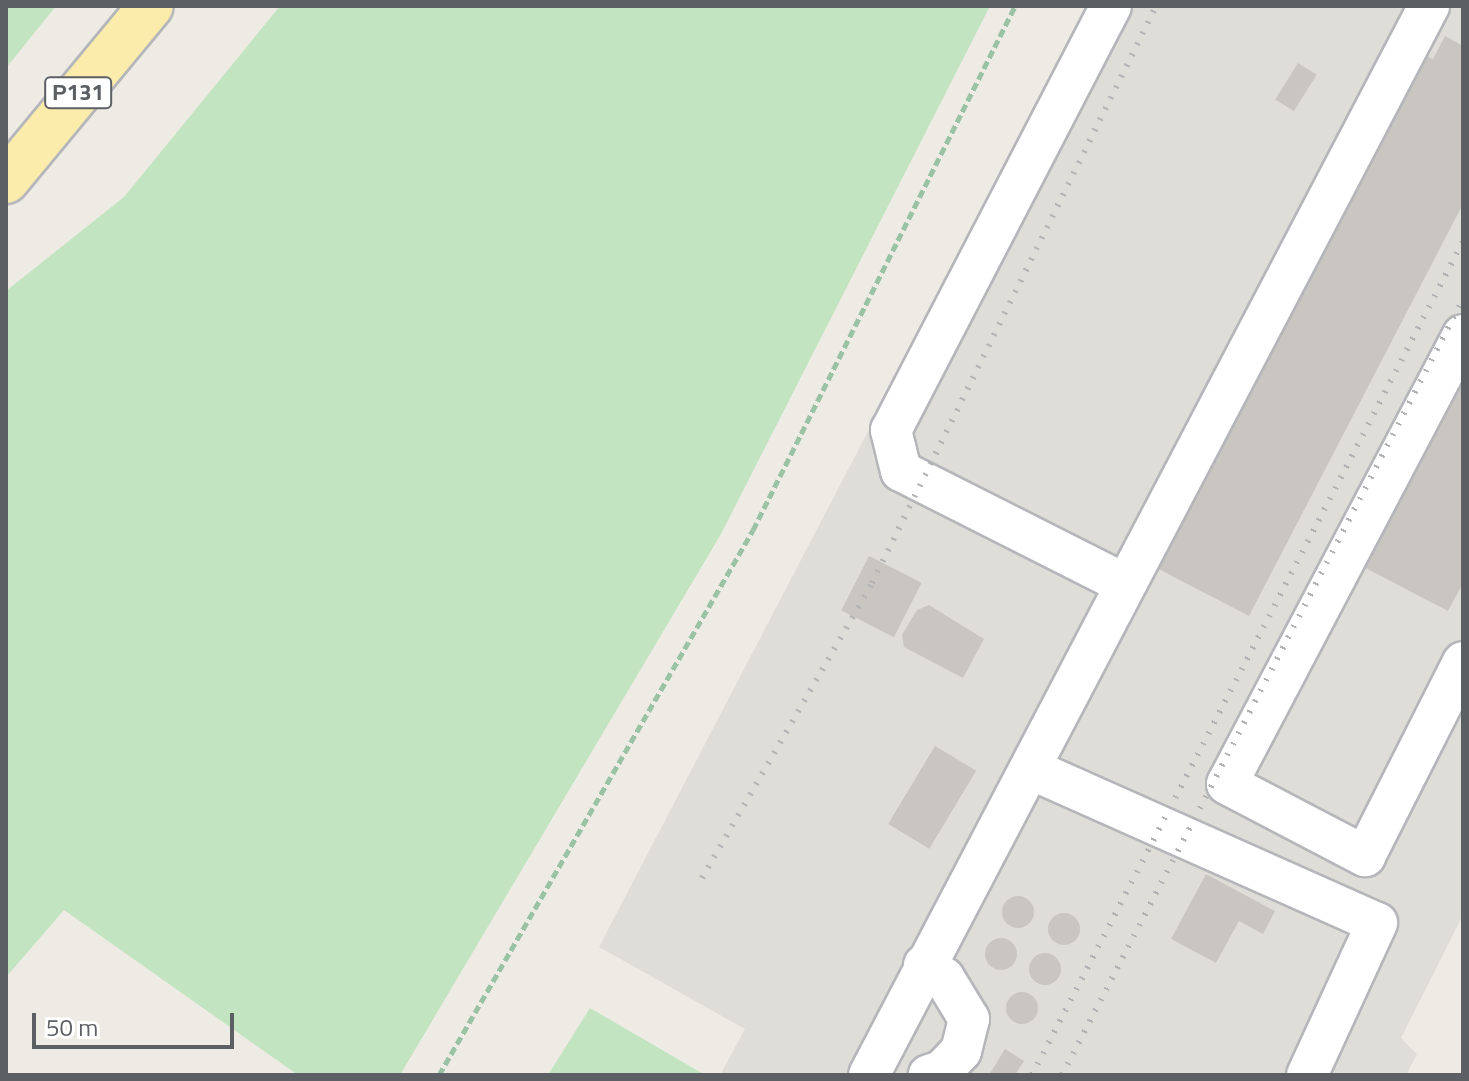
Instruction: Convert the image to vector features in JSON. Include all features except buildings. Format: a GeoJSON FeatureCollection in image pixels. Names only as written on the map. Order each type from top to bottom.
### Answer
{"type":"FeatureCollection","features":[{"type":"Feature","properties":{"kind":"main road","name":"Р131"},"geometry":{"type":"LineString","coordinates":[[6,181],[151,6]]}},
{"type":"Feature","properties":{"kind":"lane"},"geometry":{"type":"LineString","coordinates":[[1111,6],[891,430],[901,471],[1125,584]]}},
{"type":"Feature","properties":{"kind":"lane"},"geometry":{"type":"LineString","coordinates":[[869,1075],[924,965],[1033,770],[1125,584],[1429,6]]}},
{"type":"Feature","properties":{"kind":"lane"},"geometry":{"type":"LineString","coordinates":[[1463,335],[1227,784],[1365,856],[1463,662]]}},
{"type":"Feature","properties":{"kind":"lane"},"geometry":{"type":"LineString","coordinates":[[1033,770],[1377,923],[1307,1075]]}},
{"type":"Feature","properties":{"kind":"lane"},"geometry":{"type":"LineString","coordinates":[[924,965],[944,978],[969,1019],[961,1051],[942,1071],[929,1075]]}},
{"type":"Feature","properties":{"kind":"path"},"geometry":{"type":"LineString","coordinates":[[439,1075],[753,530],[1015,6]]}},
{"type":"Feature","properties":{"kind":"shaded area"},"geometry":{"type":"Polygon","coordinates":[[[1090,6],[1463,6],[1463,915],[1401,1038],[1417,1054],[1406,1075],[720,1075],[745,1029],[599,947],[1090,6]]]}},
{"type":"Feature","properties":{"kind":"green space"},"geometry":{"type":"Polygon","coordinates":[[[6,6],[56,6],[6,68],[6,6]]]}},
{"type":"Feature","properties":{"kind":"green space"},"geometry":{"type":"Polygon","coordinates":[[[280,6],[990,6],[721,534],[400,1075],[298,1075],[64,910],[6,977],[6,291],[124,197],[280,6]]]}},
{"type":"Feature","properties":{"kind":"green space"},"geometry":{"type":"Polygon","coordinates":[[[590,1008],[705,1075],[548,1075],[590,1008]]]}},
{"type":"Feature","properties":{"kind":"railway"},"geometry":{"type":"LineString","coordinates":[[702,878],[872,583],[1156,6]]}},
{"type":"Feature","properties":{"kind":"railway"},"geometry":{"type":"LineString","coordinates":[[1032,1075],[1463,241]]}},
{"type":"Feature","properties":{"kind":"railway"},"geometry":{"type":"LineString","coordinates":[[1062,1075],[1463,299]]}}]}
